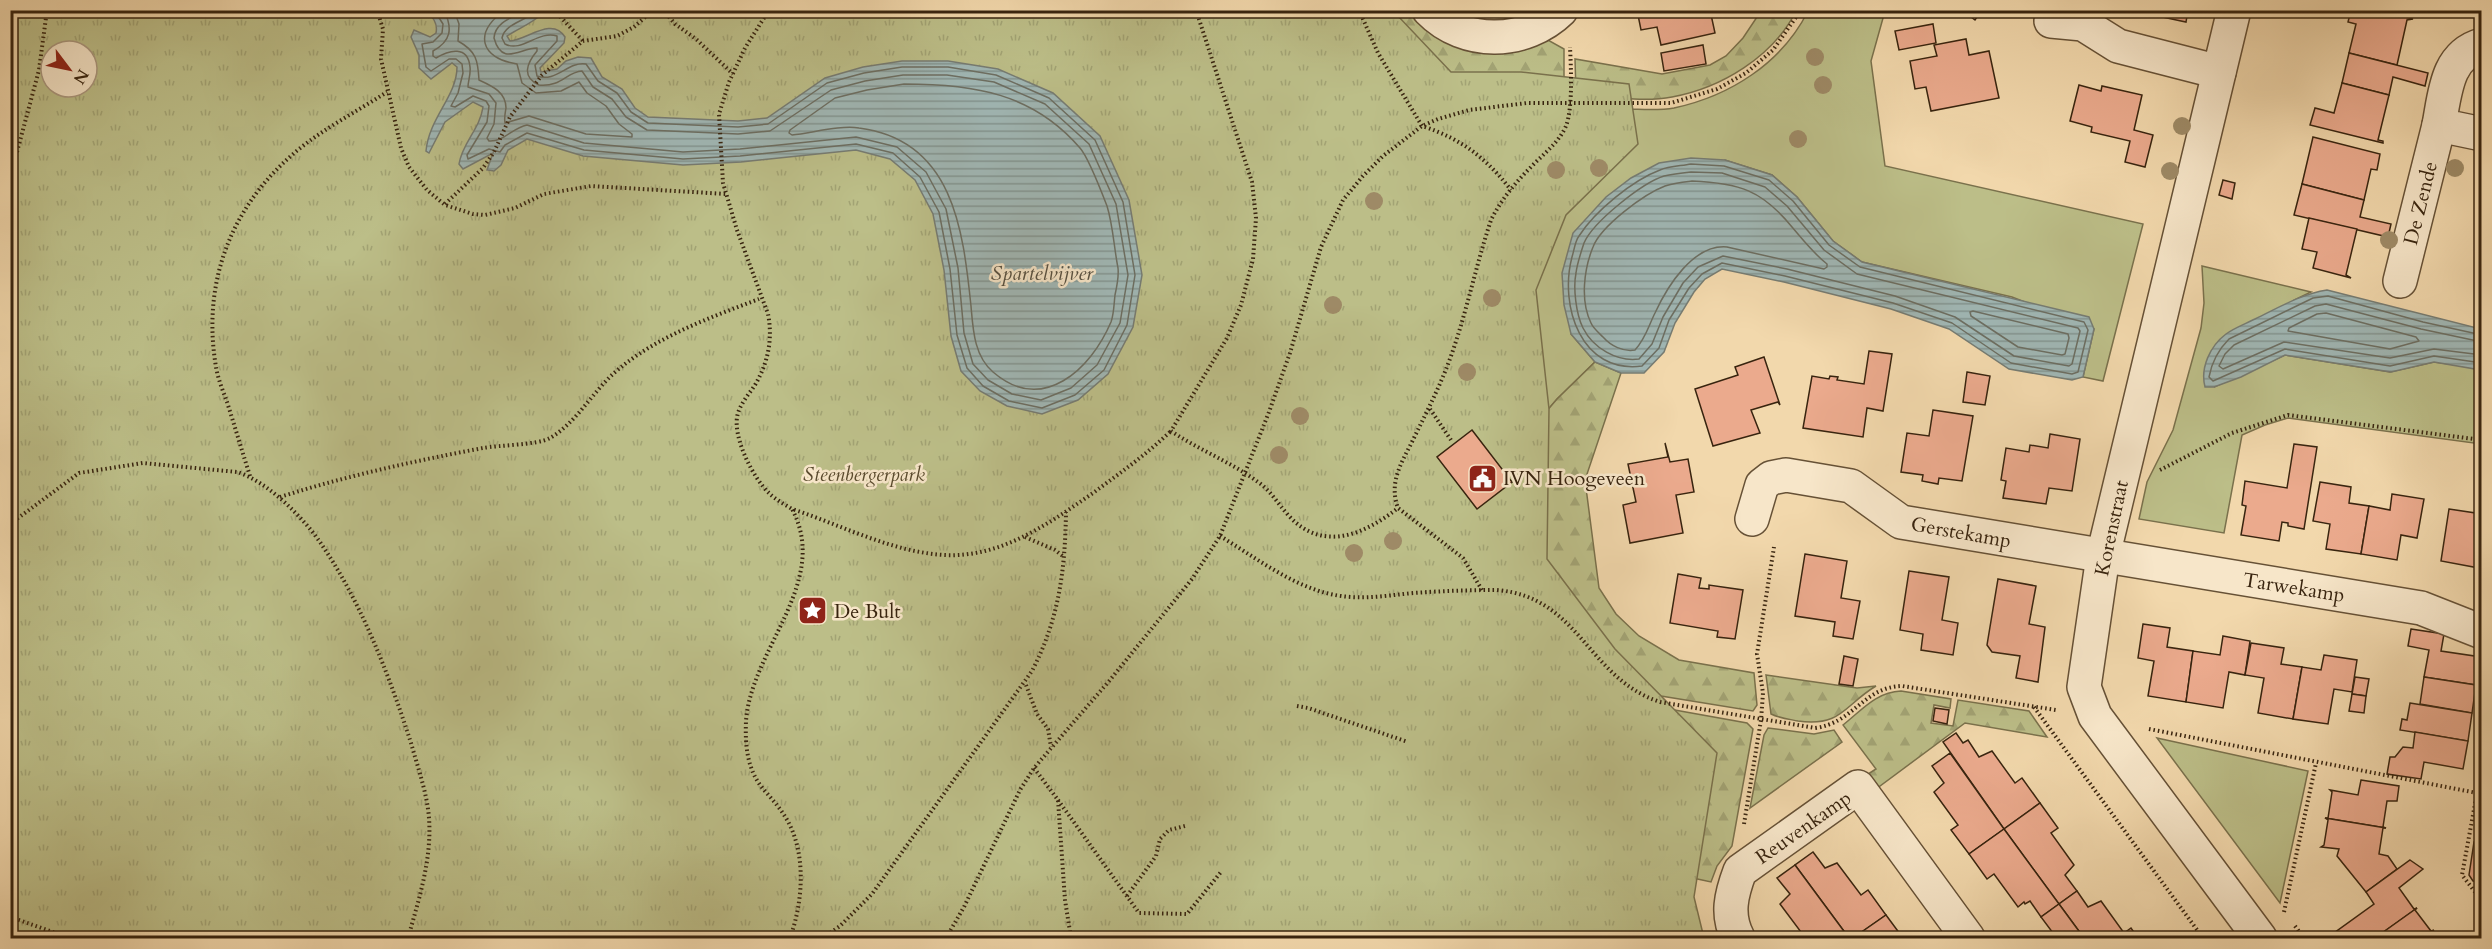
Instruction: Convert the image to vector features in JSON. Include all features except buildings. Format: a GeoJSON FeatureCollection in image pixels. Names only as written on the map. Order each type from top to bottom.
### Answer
{"type":"FeatureCollection","features":[{"type":"Feature","properties":{"kind":"street"},"geometry":{"type":"LineString","coordinates":[[1429,10],[1446,24],[1462,32],[1487,38],[1522,34],[1540,27],[1559,13]]}},
{"type":"Feature","properties":{"kind":"street","name":"Korenstraat"},"geometry":{"type":"LineString","coordinates":[[2234,10],[2103,556],[2084,687],[2095,716],[2271,929]]}},
{"type":"Feature","properties":{"kind":"street"},"geometry":{"type":"LineString","coordinates":[[2051,21],[2083,24],[2118,45],[2219,72]]}},
{"type":"Feature","properties":{"kind":"street","name":"De Zende"},"geometry":{"type":"LineString","coordinates":[[2400,281],[2452,69],[2462,56],[2481,45]]}},
{"type":"Feature","properties":{"kind":"street"},"geometry":{"type":"LineString","coordinates":[[2439,125],[2481,134]]}},
{"type":"Feature","properties":{"kind":"street","name":"Gerstekamp"},"geometry":{"type":"LineString","coordinates":[[1752,519],[1762,485],[1771,478],[1786,475],[1851,486],[1900,522],[2103,556]]}},
{"type":"Feature","properties":{"kind":"street","name":"Tarwekamp"},"geometry":{"type":"LineString","coordinates":[[2103,556],[2421,608],[2481,632]]}},
{"type":"Feature","properties":{"kind":"street","name":"Reuvenkamp"},"geometry":{"type":"LineString","coordinates":[[1738,939],[1731,920],[1730,906],[1740,871],[1858,787],[1968,939]]}},
{"type":"Feature","properties":{"kind":"path"},"geometry":{"type":"LineString","coordinates":[[10,178],[39,69],[48,10]]}},
{"type":"Feature","properties":{"kind":"path"},"geometry":{"type":"LineString","coordinates":[[377,10],[383,29],[381,59],[401,148],[409,167],[428,190],[445,205],[473,214],[485,215],[515,208],[544,194],[591,186],[726,194]]}},
{"type":"Feature","properties":{"kind":"path"},"geometry":{"type":"LineString","coordinates":[[554,10],[583,41]]}},
{"type":"Feature","properties":{"kind":"path"},"geometry":{"type":"LineString","coordinates":[[445,205],[483,168],[494,152],[510,117],[542,75],[583,41],[617,36],[634,27],[653,10]]}},
{"type":"Feature","properties":{"kind":"path"},"geometry":{"type":"LineString","coordinates":[[663,10],[675,24],[696,39],[733,74]]}},
{"type":"Feature","properties":{"kind":"path"},"geometry":{"type":"LineString","coordinates":[[769,10],[745,48],[719,114],[721,172],[726,194],[770,327],[768,352],[762,373],[738,413],[738,437],[750,467],[761,484],[769,494],[792,509],[912,550],[943,555],[968,555],[1025,537],[1139,460],[1171,431],[1227,338],[1241,305],[1253,259],[1256,218],[1252,182],[1196,10]]}},
{"type":"Feature","properties":{"kind":"path"},"geometry":{"type":"LineString","coordinates":[[1359,10],[1378,53],[1422,126],[1439,132],[1474,151],[1491,165],[1511,190]]}},
{"type":"Feature","properties":{"kind":"path"},"geometry":{"type":"LineString","coordinates":[[946,939],[964,907],[1020,790],[1034,768],[1110,680],[1192,579],[1220,536],[1290,353],[1321,247],[1343,200],[1376,163],[1422,126],[1454,114],[1486,106],[1570,102],[1671,103],[1717,89],[1746,74],[1773,50],[1801,10]]}},
{"type":"Feature","properties":{"kind":"path"},"geometry":{"type":"LineString","coordinates":[[1482,590],[1463,558],[1398,508],[1394,493],[1397,470],[1430,409],[1451,357],[1491,220],[1530,167],[1554,145],[1567,123],[1570,102],[1570,49],[1559,13]]}},
{"type":"Feature","properties":{"kind":"path"},"geometry":{"type":"LineString","coordinates":[[250,476],[217,369],[213,331],[213,294],[221,261],[231,235],[273,172],[294,153],[387,92]]}},
{"type":"Feature","properties":{"kind":"path"},"geometry":{"type":"LineString","coordinates":[[280,497],[340,478],[485,447],[549,439],[564,427],[614,373],[638,355],[703,320],[759,299]]}},
{"type":"Feature","properties":{"kind":"path"},"geometry":{"type":"LineString","coordinates":[[1430,409],[1451,440]]}},
{"type":"Feature","properties":{"kind":"path"},"geometry":{"type":"LineString","coordinates":[[2153,473],[2232,433],[2288,414],[2481,440]]}},
{"type":"Feature","properties":{"kind":"path"},"geometry":{"type":"LineString","coordinates":[[1171,431],[1267,489],[1301,527],[1324,536],[1342,536],[1367,530],[1398,508]]}},
{"type":"Feature","properties":{"kind":"path"},"geometry":{"type":"LineString","coordinates":[[10,524],[79,473],[143,463],[223,470],[250,476],[280,497],[321,543],[352,598],[390,684],[422,778],[429,818],[428,856],[408,939]]}},
{"type":"Feature","properties":{"kind":"path"},"geometry":{"type":"LineString","coordinates":[[790,939],[799,902],[799,859],[790,824],[756,778],[749,764],[746,732],[749,698],[755,680],[799,580],[803,538],[792,509]]}},
{"type":"Feature","properties":{"kind":"path"},"geometry":{"type":"LineString","coordinates":[[823,939],[840,926],[872,894],[1032,671],[1046,645],[1055,616],[1064,557],[1066,511]]}},
{"type":"Feature","properties":{"kind":"path"},"geometry":{"type":"LineString","coordinates":[[1220,536],[1290,578],[1310,587],[1342,596],[1362,598],[1482,590],[1510,591],[1551,608],[1567,622],[1616,677],[1645,696],[1660,702],[1815,728],[1837,723],[1886,686],[1902,686],[2095,716]]}},
{"type":"Feature","properties":{"kind":"path"},"geometry":{"type":"LineString","coordinates":[[1025,537],[1064,557]]}},
{"type":"Feature","properties":{"kind":"path"},"geometry":{"type":"LineString","coordinates":[[1740,871],[1745,808],[1761,720],[1763,693],[1757,654],[1775,542]]}},
{"type":"Feature","properties":{"kind":"path"},"geometry":{"type":"LineString","coordinates":[[1026,685],[1037,714],[1048,729],[1051,748]]}},
{"type":"Feature","properties":{"kind":"path"},"geometry":{"type":"LineString","coordinates":[[1297,706],[1408,742]]}},
{"type":"Feature","properties":{"kind":"path"},"geometry":{"type":"LineString","coordinates":[[2034,706],[2203,939]]}},
{"type":"Feature","properties":{"kind":"path"},"geometry":{"type":"LineString","coordinates":[[2148,728],[2477,793]]}},
{"type":"Feature","properties":{"kind":"path"},"geometry":{"type":"LineString","coordinates":[[2271,929],[2316,763]]}},
{"type":"Feature","properties":{"kind":"path"},"geometry":{"type":"LineString","coordinates":[[1034,768],[1139,913],[1187,914],[1221,872]]}},
{"type":"Feature","properties":{"kind":"path"},"geometry":{"type":"LineString","coordinates":[[2481,789],[2477,793],[2462,875],[2481,900]]}},
{"type":"Feature","properties":{"kind":"path"},"geometry":{"type":"LineString","coordinates":[[1058,800],[1065,900],[1071,939]]}},
{"type":"Feature","properties":{"kind":"path"},"geometry":{"type":"LineString","coordinates":[[1127,896],[1156,856],[1160,839],[1169,830],[1185,826]]}},
{"type":"Feature","properties":{"kind":"path"},"geometry":{"type":"LineString","coordinates":[[10,917],[70,939]]}},
{"type":"Feature","properties":{"kind":"green space","name":"Steenbergerpark"},"geometry":{"type":"Polygon","coordinates":[[[1396,10],[1397,15],[1451,72],[1521,72],[1629,84],[1638,144],[1566,215],[1536,290],[1549,409],[1547,559],[1615,649],[1717,753],[1694,897],[1704,938],[11,938],[10,11],[1396,10]]]}},
{"type":"Feature","properties":{"kind":"green space"},"geometry":{"type":"Polygon","coordinates":[[[1361,11],[1411,11],[1418,19],[1498,53],[1524,50],[1548,40],[1564,49],[1564,90],[1485,101],[1361,11]]]}},
{"type":"Feature","properties":{"kind":"green space"},"geometry":{"type":"Polygon","coordinates":[[[1761,11],[1796,11],[1774,43],[1760,56],[1727,78],[1709,86],[1690,93],[1660,99],[1576,93],[1575,59],[1662,74],[1710,65],[1726,56],[1743,38],[1761,11]]]}},
{"type":"Feature","properties":{"kind":"green space"},"geometry":{"type":"Polygon","coordinates":[[[1808,11],[1885,11],[1871,61],[1885,166],[2143,224],[2103,381],[2083,377],[2094,329],[2012,297],[1862,262],[1833,241],[1797,197],[1772,175],[1725,160],[1571,334],[1595,362],[1557,399],[1528,433],[1438,401],[1623,109],[1674,108],[1695,103],[1734,86],[1769,61],[1784,46],[1808,11]]]}},
{"type":"Feature","properties":{"kind":"green space"},"geometry":{"type":"Polygon","coordinates":[[[2202,266],[2311,292],[2294,300],[2214,387],[2285,355],[2390,372],[2434,362],[2478,368],[2481,370],[2481,444],[2288,418],[2242,435],[2224,533],[2139,519],[2147,482],[2173,430],[2201,328],[2204,303],[2202,266]]]}},
{"type":"Feature","properties":{"kind":"green space"},"geometry":{"type":"Polygon","coordinates":[[[1595,362],[1621,373],[1585,480],[1599,588],[1616,614],[1639,636],[1679,660],[1754,673],[1757,705],[1753,711],[1661,696],[1562,610],[1530,507],[1528,433],[1557,399],[1595,362]]]}},
{"type":"Feature","properties":{"kind":"green space"},"geometry":{"type":"Polygon","coordinates":[[[1766,675],[1857,688],[1876,686],[1834,718],[1813,722],[1798,721],[1771,714],[1766,675]]]}},
{"type":"Feature","properties":{"kind":"green space"},"geometry":{"type":"Polygon","coordinates":[[[1901,691],[1951,699],[1950,708],[1934,705],[1931,723],[1953,726],[1958,700],[2029,711],[2047,737],[1965,723],[1876,789],[1865,776],[1876,769],[1843,725],[1877,698],[1901,691]]]}},
{"type":"Feature","properties":{"kind":"green space"},"geometry":{"type":"Polygon","coordinates":[[[1658,707],[1747,723],[1753,729],[1732,846],[1717,866],[1711,882],[1693,878],[1658,707]]]}},
{"type":"Feature","properties":{"kind":"green space"},"geometry":{"type":"Polygon","coordinates":[[[1768,728],[1814,734],[1834,730],[1842,742],[1750,808],[1764,735],[1768,728]]]}},
{"type":"Feature","properties":{"kind":"green space"},"geometry":{"type":"Polygon","coordinates":[[[2157,738],[2308,771],[2280,903],[2157,738]]]}},
{"type":"Feature","properties":{"kind":"water","name":"Spartelvijver"},"geometry":{"type":"Polygon","coordinates":[[[425,11],[543,11],[534,21],[507,36],[510,41],[546,29],[560,31],[565,37],[564,43],[540,68],[541,72],[557,69],[566,61],[578,57],[591,58],[602,77],[622,89],[635,108],[648,117],[738,121],[767,118],[825,78],[863,67],[902,61],[948,61],[998,69],[1053,93],[1100,136],[1129,200],[1142,275],[1133,327],[1108,374],[1078,400],[1042,414],[1007,406],[980,391],[961,371],[951,336],[944,270],[933,214],[915,180],[890,159],[856,150],[741,162],[683,165],[583,156],[527,139],[508,150],[501,165],[494,171],[487,170],[493,153],[463,169],[459,164],[461,156],[483,107],[473,102],[445,122],[429,153],[426,151],[432,128],[453,88],[457,67],[452,63],[431,79],[419,68],[419,55],[411,37],[414,30],[430,37],[436,33],[434,20],[425,11]]]}},
{"type":"Feature","properties":{"kind":"water"},"geometry":{"type":"Polygon","coordinates":[[[1691,158],[1725,160],[1772,175],[1797,197],[1833,241],[1862,262],[2089,317],[2094,329],[2083,377],[2072,380],[2009,369],[1949,329],[1891,309],[1722,269],[1705,279],[1694,292],[1675,323],[1664,352],[1644,373],[1621,373],[1595,362],[1571,334],[1564,305],[1562,273],[1573,233],[1606,197],[1631,178],[1659,163],[1691,158]]]}},
{"type":"Feature","properties":{"kind":"water"},"geometry":{"type":"Polygon","coordinates":[[[2327,290],[2481,329],[2481,370],[2434,362],[2391,372],[2285,355],[2241,377],[2214,387],[2205,387],[2205,365],[2215,345],[2226,334],[2290,302],[2327,290]]]}},
{"type":"Feature","properties":{"kind":"place","name":"IVN Hoogeveen"},"geometry":{"type":"Point","coordinates":[1482,478]}},
{"type":"Feature","properties":{"kind":"place","name":"De Bult"},"geometry":{"type":"Point","coordinates":[813,611]}}]}
